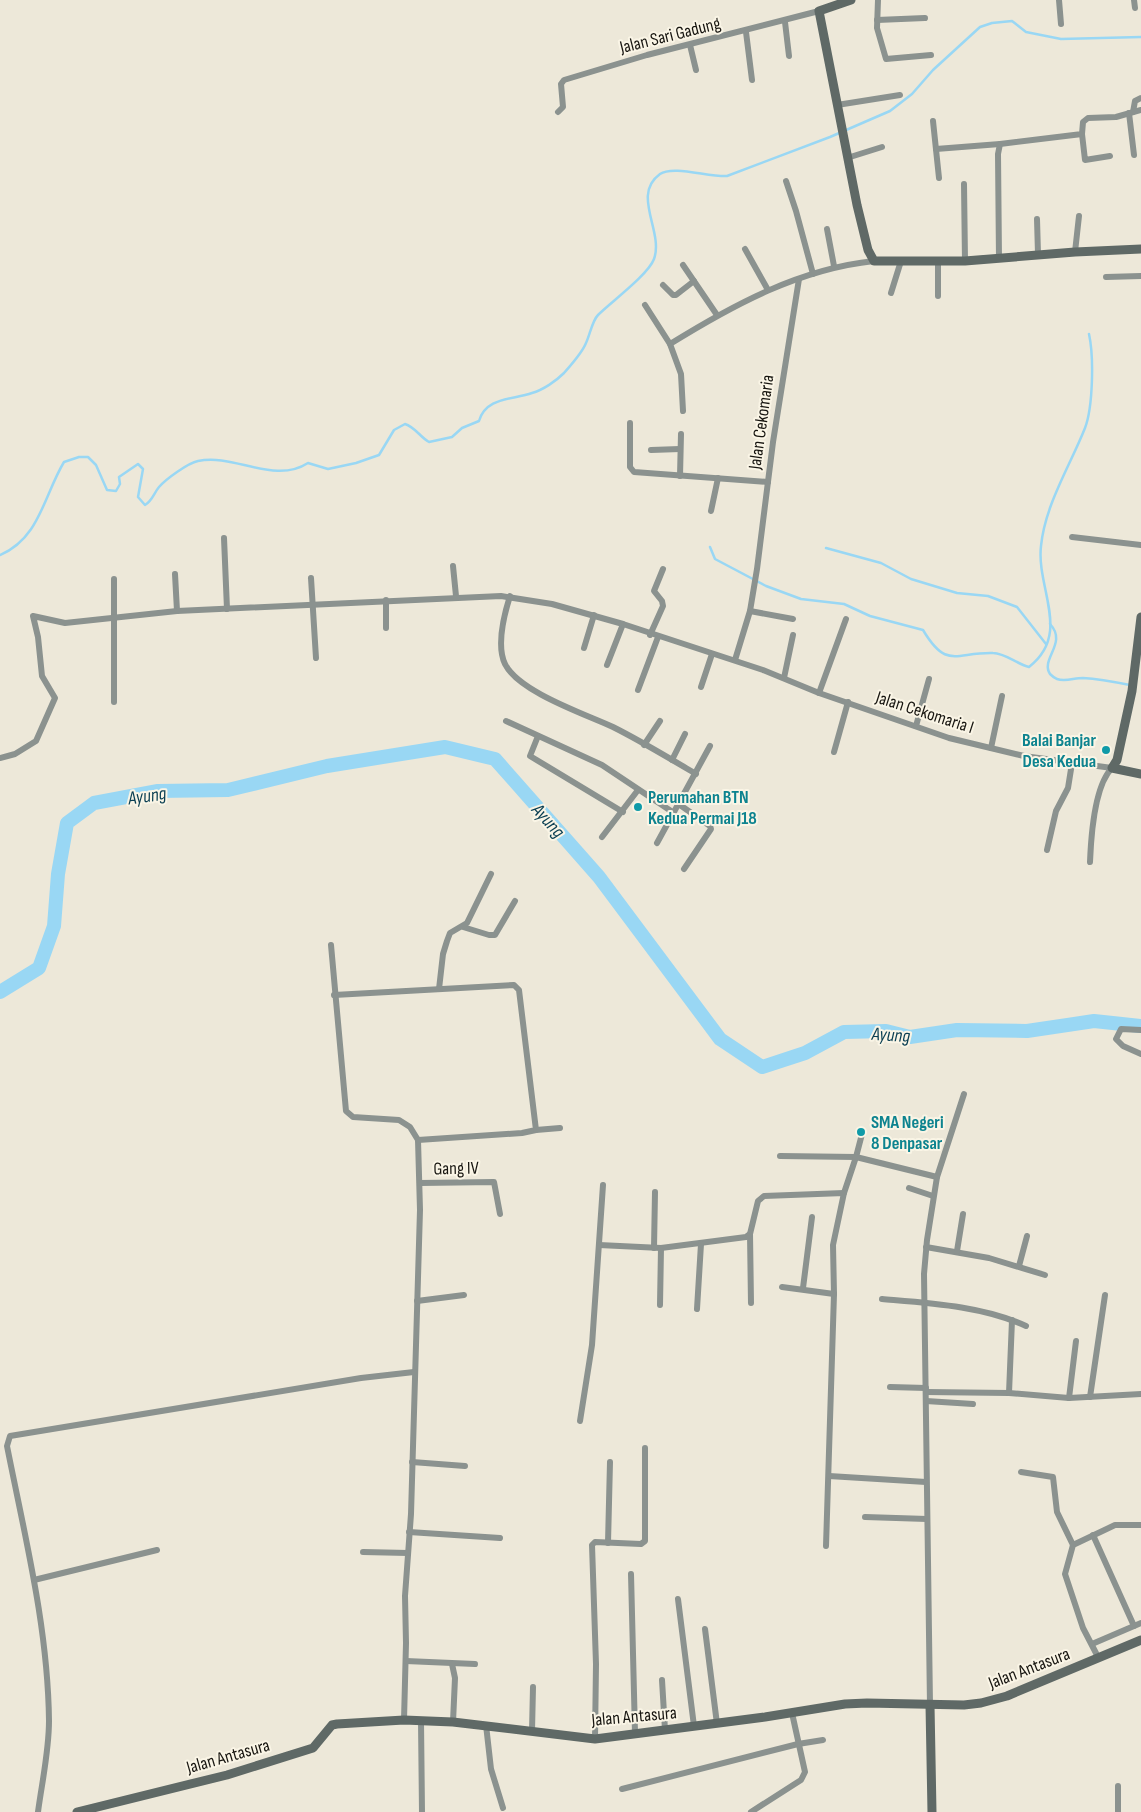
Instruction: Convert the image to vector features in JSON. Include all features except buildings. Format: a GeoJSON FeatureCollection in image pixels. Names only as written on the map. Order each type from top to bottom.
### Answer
{"type":"FeatureCollection","features":[{"type":"Feature","properties":{"kind":"main road"},"geometry":{"type":"LineString","coordinates":[[851,0],[819,12],[868,250],[874,261],[965,261],[1038,254],[1141,249]]}},
{"type":"Feature","properties":{"kind":"main road"},"geometry":{"type":"LineString","coordinates":[[1141,617],[1132,688],[1117,760],[1112,768],[1141,774]]}},
{"type":"Feature","properties":{"kind":"main road","name":"Jalan Antasura"},"geometry":{"type":"LineString","coordinates":[[77,1812],[227,1775],[313,1748],[332,1725],[336,1724],[404,1720],[453,1722],[595,1739],[717,1724],[867,1702],[964,1705],[991,1700],[1141,1640]]}},
{"type":"Feature","properties":{"kind":"main road"},"geometry":{"type":"LineString","coordinates":[[930,1705],[932,1812]]}},
{"type":"Feature","properties":{"kind":"street"},"geometry":{"type":"LineString","coordinates":[[878,0],[877,20],[886,58],[931,56]]}},
{"type":"Feature","properties":{"kind":"street"},"geometry":{"type":"LineString","coordinates":[[1059,0],[1061,24]]}},
{"type":"Feature","properties":{"kind":"street"},"geometry":{"type":"LineString","coordinates":[[1134,0],[1135,8]]}},
{"type":"Feature","properties":{"kind":"street","name":"Jalan Sari Gadung"},"geometry":{"type":"LineString","coordinates":[[558,112],[563,107],[561,84],[564,80],[616,63],[746,32],[819,12]]}},
{"type":"Feature","properties":{"kind":"street"},"geometry":{"type":"LineString","coordinates":[[877,20],[925,18]]}},
{"type":"Feature","properties":{"kind":"street"},"geometry":{"type":"LineString","coordinates":[[785,22],[789,56]]}},
{"type":"Feature","properties":{"kind":"street"},"geometry":{"type":"LineString","coordinates":[[746,32],[752,80]]}},
{"type":"Feature","properties":{"kind":"street"},"geometry":{"type":"LineString","coordinates":[[690,45],[696,70]]}},
{"type":"Feature","properties":{"kind":"street"},"geometry":{"type":"LineString","coordinates":[[837,105],[900,95]]}},
{"type":"Feature","properties":{"kind":"street"},"geometry":{"type":"LineString","coordinates":[[1134,154],[1131,113],[1135,101],[1141,98]]}},
{"type":"Feature","properties":{"kind":"street"},"geometry":{"type":"LineString","coordinates":[[1110,156],[1085,160],[1082,134],[1083,122],[1088,118],[1116,117],[1141,110]]}},
{"type":"Feature","properties":{"kind":"street"},"geometry":{"type":"LineString","coordinates":[[933,121],[939,178]]}},
{"type":"Feature","properties":{"kind":"street"},"geometry":{"type":"LineString","coordinates":[[936,149],[1000,144],[1082,134]]}},
{"type":"Feature","properties":{"kind":"street"},"geometry":{"type":"LineString","coordinates":[[999,259],[998,154],[1000,144]]}},
{"type":"Feature","properties":{"kind":"street"},"geometry":{"type":"LineString","coordinates":[[848,158],[882,147]]}},
{"type":"Feature","properties":{"kind":"street"},"geometry":{"type":"LineString","coordinates":[[786,181],[796,210],[813,274]]}},
{"type":"Feature","properties":{"kind":"street"},"geometry":{"type":"LineString","coordinates":[[964,184],[965,261]]}},
{"type":"Feature","properties":{"kind":"street"},"geometry":{"type":"LineString","coordinates":[[1074,252],[1079,216]]}},
{"type":"Feature","properties":{"kind":"street"},"geometry":{"type":"LineString","coordinates":[[1037,220],[1038,254]]}},
{"type":"Feature","properties":{"kind":"street"},"geometry":{"type":"LineString","coordinates":[[827,229],[834,266]]}},
{"type":"Feature","properties":{"kind":"street"},"geometry":{"type":"LineString","coordinates":[[745,249],[768,290]]}},
{"type":"Feature","properties":{"kind":"street"},"geometry":{"type":"LineString","coordinates":[[670,344],[717,315],[768,290],[834,266],[874,261]]}},
{"type":"Feature","properties":{"kind":"street"},"geometry":{"type":"LineString","coordinates":[[891,293],[901,261]]}},
{"type":"Feature","properties":{"kind":"street"},"geometry":{"type":"LineString","coordinates":[[938,262],[938,296]]}},
{"type":"Feature","properties":{"kind":"street"},"geometry":{"type":"LineString","coordinates":[[683,265],[717,315]]}},
{"type":"Feature","properties":{"kind":"street"},"geometry":{"type":"LineString","coordinates":[[1106,277],[1141,276]]}},
{"type":"Feature","properties":{"kind":"street","name":"Jalan Cekomaria"},"geometry":{"type":"LineString","coordinates":[[735,660],[750,611],[757,570],[768,482],[799,279]]}},
{"type":"Feature","properties":{"kind":"street"},"geometry":{"type":"LineString","coordinates":[[663,285],[673,295],[676,295],[694,282]]}},
{"type":"Feature","properties":{"kind":"street"},"geometry":{"type":"LineString","coordinates":[[645,305],[670,344],[681,374],[683,411]]}},
{"type":"Feature","properties":{"kind":"street"},"geometry":{"type":"LineString","coordinates":[[630,423],[631,469],[634,472],[768,482]]}},
{"type":"Feature","properties":{"kind":"street"},"geometry":{"type":"LineString","coordinates":[[680,476],[681,434]]}},
{"type":"Feature","properties":{"kind":"street"},"geometry":{"type":"LineString","coordinates":[[651,450],[680,449]]}},
{"type":"Feature","properties":{"kind":"street"},"geometry":{"type":"LineString","coordinates":[[711,511],[718,478]]}},
{"type":"Feature","properties":{"kind":"street"},"geometry":{"type":"LineString","coordinates":[[1072,537],[1141,545]]}},
{"type":"Feature","properties":{"kind":"street"},"geometry":{"type":"LineString","coordinates":[[224,538],[227,609]]}},
{"type":"Feature","properties":{"kind":"street"},"geometry":{"type":"LineString","coordinates":[[453,566],[456,596]]}},
{"type":"Feature","properties":{"kind":"street"},"geometry":{"type":"LineString","coordinates":[[650,635],[663,606],[662,601],[654,592],[663,569]]}},
{"type":"Feature","properties":{"kind":"street"},"geometry":{"type":"LineString","coordinates":[[175,574],[177,611]]}},
{"type":"Feature","properties":{"kind":"street"},"geometry":{"type":"LineString","coordinates":[[311,578],[316,658]]}},
{"type":"Feature","properties":{"kind":"street"},"geometry":{"type":"LineString","coordinates":[[114,579],[116,619],[114,702]]}},
{"type":"Feature","properties":{"kind":"street","name":"Jalan Cekomaria I"},"geometry":{"type":"LineString","coordinates":[[0,758],[14,754],[36,742],[54,698],[42,676],[38,637],[33,616],[65,623],[177,611],[313,606],[456,596],[510,596],[594,615],[623,624],[650,635],[735,660],[819,693],[916,726],[992,748],[1024,756],[1112,768]]}},
{"type":"Feature","properties":{"kind":"street"},"geometry":{"type":"LineString","coordinates":[[510,596],[502,638],[502,654],[506,665],[543,696],[614,727],[696,774]]}},
{"type":"Feature","properties":{"kind":"street"},"geometry":{"type":"LineString","coordinates":[[386,600],[386,628]]}},
{"type":"Feature","properties":{"kind":"street"},"geometry":{"type":"LineString","coordinates":[[750,611],[793,618]]}},
{"type":"Feature","properties":{"kind":"street"},"geometry":{"type":"LineString","coordinates":[[584,648],[594,615]]}},
{"type":"Feature","properties":{"kind":"street"},"geometry":{"type":"LineString","coordinates":[[819,693],[846,619]]}},
{"type":"Feature","properties":{"kind":"street"},"geometry":{"type":"LineString","coordinates":[[607,665],[623,624]]}},
{"type":"Feature","properties":{"kind":"street"},"geometry":{"type":"LineString","coordinates":[[784,678],[793,635]]}},
{"type":"Feature","properties":{"kind":"street"},"geometry":{"type":"LineString","coordinates":[[638,690],[658,637]]}},
{"type":"Feature","properties":{"kind":"street"},"geometry":{"type":"LineString","coordinates":[[701,687],[712,654]]}},
{"type":"Feature","properties":{"kind":"street"},"geometry":{"type":"LineString","coordinates":[[916,726],[929,679]]}},
{"type":"Feature","properties":{"kind":"street"},"geometry":{"type":"LineString","coordinates":[[992,748],[1002,696]]}},
{"type":"Feature","properties":{"kind":"street"},"geometry":{"type":"LineString","coordinates":[[834,752],[848,702]]}},
{"type":"Feature","properties":{"kind":"street"},"geometry":{"type":"LineString","coordinates":[[506,721],[602,765],[674,813]]}},
{"type":"Feature","properties":{"kind":"street"},"geometry":{"type":"LineString","coordinates":[[644,744],[660,721]]}},
{"type":"Feature","properties":{"kind":"street"},"geometry":{"type":"LineString","coordinates":[[672,760],[685,734]]}},
{"type":"Feature","properties":{"kind":"street"},"geometry":{"type":"LineString","coordinates":[[538,736],[530,756],[623,812]]}},
{"type":"Feature","properties":{"kind":"street"},"geometry":{"type":"LineString","coordinates":[[657,842],[680,805],[710,746]]}},
{"type":"Feature","properties":{"kind":"street"},"geometry":{"type":"LineString","coordinates":[[1047,850],[1056,811],[1068,788],[1072,763]]}},
{"type":"Feature","properties":{"kind":"street"},"geometry":{"type":"LineString","coordinates":[[1090,862],[1094,820],[1103,782],[1112,768]]}},
{"type":"Feature","properties":{"kind":"street"},"geometry":{"type":"LineString","coordinates":[[602,837],[638,790]]}},
{"type":"Feature","properties":{"kind":"street"},"geometry":{"type":"LineString","coordinates":[[680,805],[711,829],[684,869]]}},
{"type":"Feature","properties":{"kind":"street"},"geometry":{"type":"LineString","coordinates":[[439,989],[443,954],[450,933],[463,927],[491,874]]}},
{"type":"Feature","properties":{"kind":"street"},"geometry":{"type":"LineString","coordinates":[[463,927],[489,935],[495,934],[515,901]]}},
{"type":"Feature","properties":{"kind":"street"},"geometry":{"type":"LineString","coordinates":[[331,945],[334,995],[346,1111],[353,1117],[399,1120],[410,1127],[418,1140],[420,1183],[412,1462],[405,1596],[406,1661],[404,1720]]}},
{"type":"Feature","properties":{"kind":"street"},"geometry":{"type":"LineString","coordinates":[[334,995],[514,985],[519,990],[523,1004],[536,1130]]}},
{"type":"Feature","properties":{"kind":"street"},"geometry":{"type":"LineString","coordinates":[[1141,1030],[1121,1029],[1116,1039],[1123,1046],[1141,1054]]}},
{"type":"Feature","properties":{"kind":"street"},"geometry":{"type":"LineString","coordinates":[[930,1705],[926,1482],[926,1247],[937,1177],[964,1094]]}},
{"type":"Feature","properties":{"kind":"street"},"geometry":{"type":"LineString","coordinates":[[418,1140],[522,1134],[536,1130],[560,1128]]}},
{"type":"Feature","properties":{"kind":"street"},"geometry":{"type":"LineString","coordinates":[[826,1546],[834,1294],[833,1245],[844,1194],[862,1134]]}},
{"type":"Feature","properties":{"kind":"street"},"geometry":{"type":"LineString","coordinates":[[780,1156],[856,1158],[937,1177]]}},
{"type":"Feature","properties":{"kind":"street","name":"Gang IV"},"geometry":{"type":"LineString","coordinates":[[420,1183],[493,1182],[496,1184],[500,1214]]}},
{"type":"Feature","properties":{"kind":"street"},"geometry":{"type":"LineString","coordinates":[[580,1421],[592,1345],[603,1185]]}},
{"type":"Feature","properties":{"kind":"street"},"geometry":{"type":"LineString","coordinates":[[909,1188],[933,1196]]}},
{"type":"Feature","properties":{"kind":"street"},"geometry":{"type":"LineString","coordinates":[[655,1192],[660,1305]]}},
{"type":"Feature","properties":{"kind":"street"},"geometry":{"type":"LineString","coordinates":[[752,1303],[750,1234],[758,1201],[764,1196],[844,1194]]}},
{"type":"Feature","properties":{"kind":"street"},"geometry":{"type":"LineString","coordinates":[[957,1250],[963,1214]]}},
{"type":"Feature","properties":{"kind":"street"},"geometry":{"type":"LineString","coordinates":[[803,1288],[812,1217]]}},
{"type":"Feature","properties":{"kind":"street"},"geometry":{"type":"LineString","coordinates":[[599,1245],[657,1248],[701,1244],[750,1234]]}},
{"type":"Feature","properties":{"kind":"street"},"geometry":{"type":"LineString","coordinates":[[1019,1266],[1027,1236]]}},
{"type":"Feature","properties":{"kind":"street"},"geometry":{"type":"LineString","coordinates":[[697,1309],[701,1244]]}},
{"type":"Feature","properties":{"kind":"street"},"geometry":{"type":"LineString","coordinates":[[926,1247],[957,1250],[1019,1266],[1045,1275]]}},
{"type":"Feature","properties":{"kind":"street"},"geometry":{"type":"LineString","coordinates":[[782,1287],[803,1288],[834,1294]]}},
{"type":"Feature","properties":{"kind":"street"},"geometry":{"type":"LineString","coordinates":[[417,1301],[464,1294]]}},
{"type":"Feature","properties":{"kind":"street"},"geometry":{"type":"LineString","coordinates":[[1090,1397],[1105,1295]]}},
{"type":"Feature","properties":{"kind":"street"},"geometry":{"type":"LineString","coordinates":[[882,1299],[925,1303],[1012,1320],[1026,1326]]}},
{"type":"Feature","properties":{"kind":"street"},"geometry":{"type":"LineString","coordinates":[[1009,1392],[1012,1320]]}},
{"type":"Feature","properties":{"kind":"street"},"geometry":{"type":"LineString","coordinates":[[1069,1398],[1076,1341]]}},
{"type":"Feature","properties":{"kind":"street"},"geometry":{"type":"LineString","coordinates":[[38,1812],[49,1724],[43,1639],[34,1580],[7,1446],[10,1436],[361,1378],[414,1372]]}},
{"type":"Feature","properties":{"kind":"street"},"geometry":{"type":"LineString","coordinates":[[890,1387],[1009,1392],[1069,1398],[1141,1394]]}},
{"type":"Feature","properties":{"kind":"street"},"geometry":{"type":"LineString","coordinates":[[926,1401],[973,1404]]}},
{"type":"Feature","properties":{"kind":"street"},"geometry":{"type":"LineString","coordinates":[[595,1739],[596,1664],[592,1548],[595,1542],[641,1544],[645,1541],[645,1448]]}},
{"type":"Feature","properties":{"kind":"street"},"geometry":{"type":"LineString","coordinates":[[412,1462],[465,1466]]}},
{"type":"Feature","properties":{"kind":"street"},"geometry":{"type":"LineString","coordinates":[[608,1543],[610,1462]]}},
{"type":"Feature","properties":{"kind":"street"},"geometry":{"type":"LineString","coordinates":[[1021,1472],[1053,1477],[1058,1512],[1072,1545],[1065,1574],[1084,1628],[1098,1658]]}},
{"type":"Feature","properties":{"kind":"street"},"geometry":{"type":"LineString","coordinates":[[829,1476],[926,1482]]}},
{"type":"Feature","properties":{"kind":"street"},"geometry":{"type":"LineString","coordinates":[[865,1517],[927,1518]]}},
{"type":"Feature","properties":{"kind":"street"},"geometry":{"type":"LineString","coordinates":[[1072,1545],[1115,1525],[1141,1525]]}},
{"type":"Feature","properties":{"kind":"street"},"geometry":{"type":"LineString","coordinates":[[409,1532],[500,1538]]}},
{"type":"Feature","properties":{"kind":"street"},"geometry":{"type":"LineString","coordinates":[[1093,1535],[1134,1626]]}},
{"type":"Feature","properties":{"kind":"street"},"geometry":{"type":"LineString","coordinates":[[34,1580],[157,1550]]}},
{"type":"Feature","properties":{"kind":"street"},"geometry":{"type":"LineString","coordinates":[[363,1552],[408,1553]]}},
{"type":"Feature","properties":{"kind":"street"},"geometry":{"type":"LineString","coordinates":[[631,1574],[635,1733]]}},
{"type":"Feature","properties":{"kind":"street"},"geometry":{"type":"LineString","coordinates":[[678,1599],[694,1726]]}},
{"type":"Feature","properties":{"kind":"street"},"geometry":{"type":"LineString","coordinates":[[1092,1644],[1141,1623]]}},
{"type":"Feature","properties":{"kind":"street"},"geometry":{"type":"LineString","coordinates":[[705,1629],[717,1724]]}},
{"type":"Feature","properties":{"kind":"street"},"geometry":{"type":"LineString","coordinates":[[406,1661],[474,1664]]}},
{"type":"Feature","properties":{"kind":"street"},"geometry":{"type":"LineString","coordinates":[[452,1664],[455,1670],[453,1722]]}},
{"type":"Feature","properties":{"kind":"street"},"geometry":{"type":"LineString","coordinates":[[662,1680],[665,1730]]}},
{"type":"Feature","properties":{"kind":"street"},"geometry":{"type":"LineString","coordinates":[[532,1731],[533,1687]]}},
{"type":"Feature","properties":{"kind":"street"},"geometry":{"type":"LineString","coordinates":[[751,1812],[801,1780],[805,1772],[792,1713]]}},
{"type":"Feature","properties":{"kind":"street"},"geometry":{"type":"LineString","coordinates":[[421,1721],[422,1812]]}},
{"type":"Feature","properties":{"kind":"street"},"geometry":{"type":"LineString","coordinates":[[486,1725],[491,1769],[503,1808]]}},
{"type":"Feature","properties":{"kind":"street"},"geometry":{"type":"LineString","coordinates":[[622,1789],[798,1744],[823,1740]]}},
{"type":"Feature","properties":{"kind":"street"},"geometry":{"type":"LineString","coordinates":[[1118,1786],[1118,1812]]}},
{"type":"Feature","properties":{"kind":"waterway"},"geometry":{"type":"LineString","coordinates":[[0,555],[24,538],[33,527],[64,462],[79,457],[88,457],[96,465],[107,490],[116,491],[120,484],[119,477],[138,464],[143,469],[138,497],[145,505],[167,480],[183,468],[198,461],[226,461],[282,471],[295,469],[308,463],[328,469],[356,463],[379,455],[394,430],[405,424],[412,427],[429,442],[452,437],[462,428],[479,421],[482,413],[494,403],[536,392],[561,376],[582,351],[598,315],[645,273],[654,259],[656,248],[648,203],[648,192],[652,183],[660,174],[682,171],[727,176],[830,137],[890,111],[912,94],[933,70],[980,27],[992,23],[1012,21],[1026,32],[1061,39],[1141,37]]}},
{"type":"Feature","properties":{"kind":"waterway"},"geometry":{"type":"LineString","coordinates":[[710,547],[715,559],[766,586],[801,599],[844,604],[870,616],[923,630],[931,642],[946,655],[960,656],[998,653],[1029,667],[1042,654],[1048,640],[1050,625],[1041,562],[1043,531],[1059,486],[1085,428],[1090,408],[1092,355],[1089,334]]}},
{"type":"Feature","properties":{"kind":"waterway"},"geometry":{"type":"LineString","coordinates":[[826,548],[881,563],[911,579],[957,593],[988,596],[1017,607],[1046,644]]}},
{"type":"Feature","properties":{"kind":"waterway"},"geometry":{"type":"LineString","coordinates":[[1050,624],[1055,631],[1056,638],[1048,663],[1050,674],[1053,677],[1060,680],[1083,678],[1130,685]]}},
{"type":"Feature","properties":{"kind":"waterway","name":"Ayung"},"geometry":{"type":"LineString","coordinates":[[0,992],[39,968],[54,926],[58,874],[67,823],[94,803],[158,791],[228,790],[327,766],[445,747],[495,759],[599,877],[720,1039],[762,1067],[805,1053],[844,1032],[886,1031],[910,1037],[957,1030],[1027,1031],[1094,1021],[1141,1026]]}},
{"type":"Feature","properties":{"kind":"place","name":"Balai Banjar Desa Kedua"},"geometry":{"type":"Point","coordinates":[1106,750]}},
{"type":"Feature","properties":{"kind":"place","name":"Perumahan BTN Kedua Permai J18"},"geometry":{"type":"Point","coordinates":[638,807]}},
{"type":"Feature","properties":{"kind":"place","name":"SMA Negeri 8 Denpasar"},"geometry":{"type":"Point","coordinates":[861,1132]}}]}
